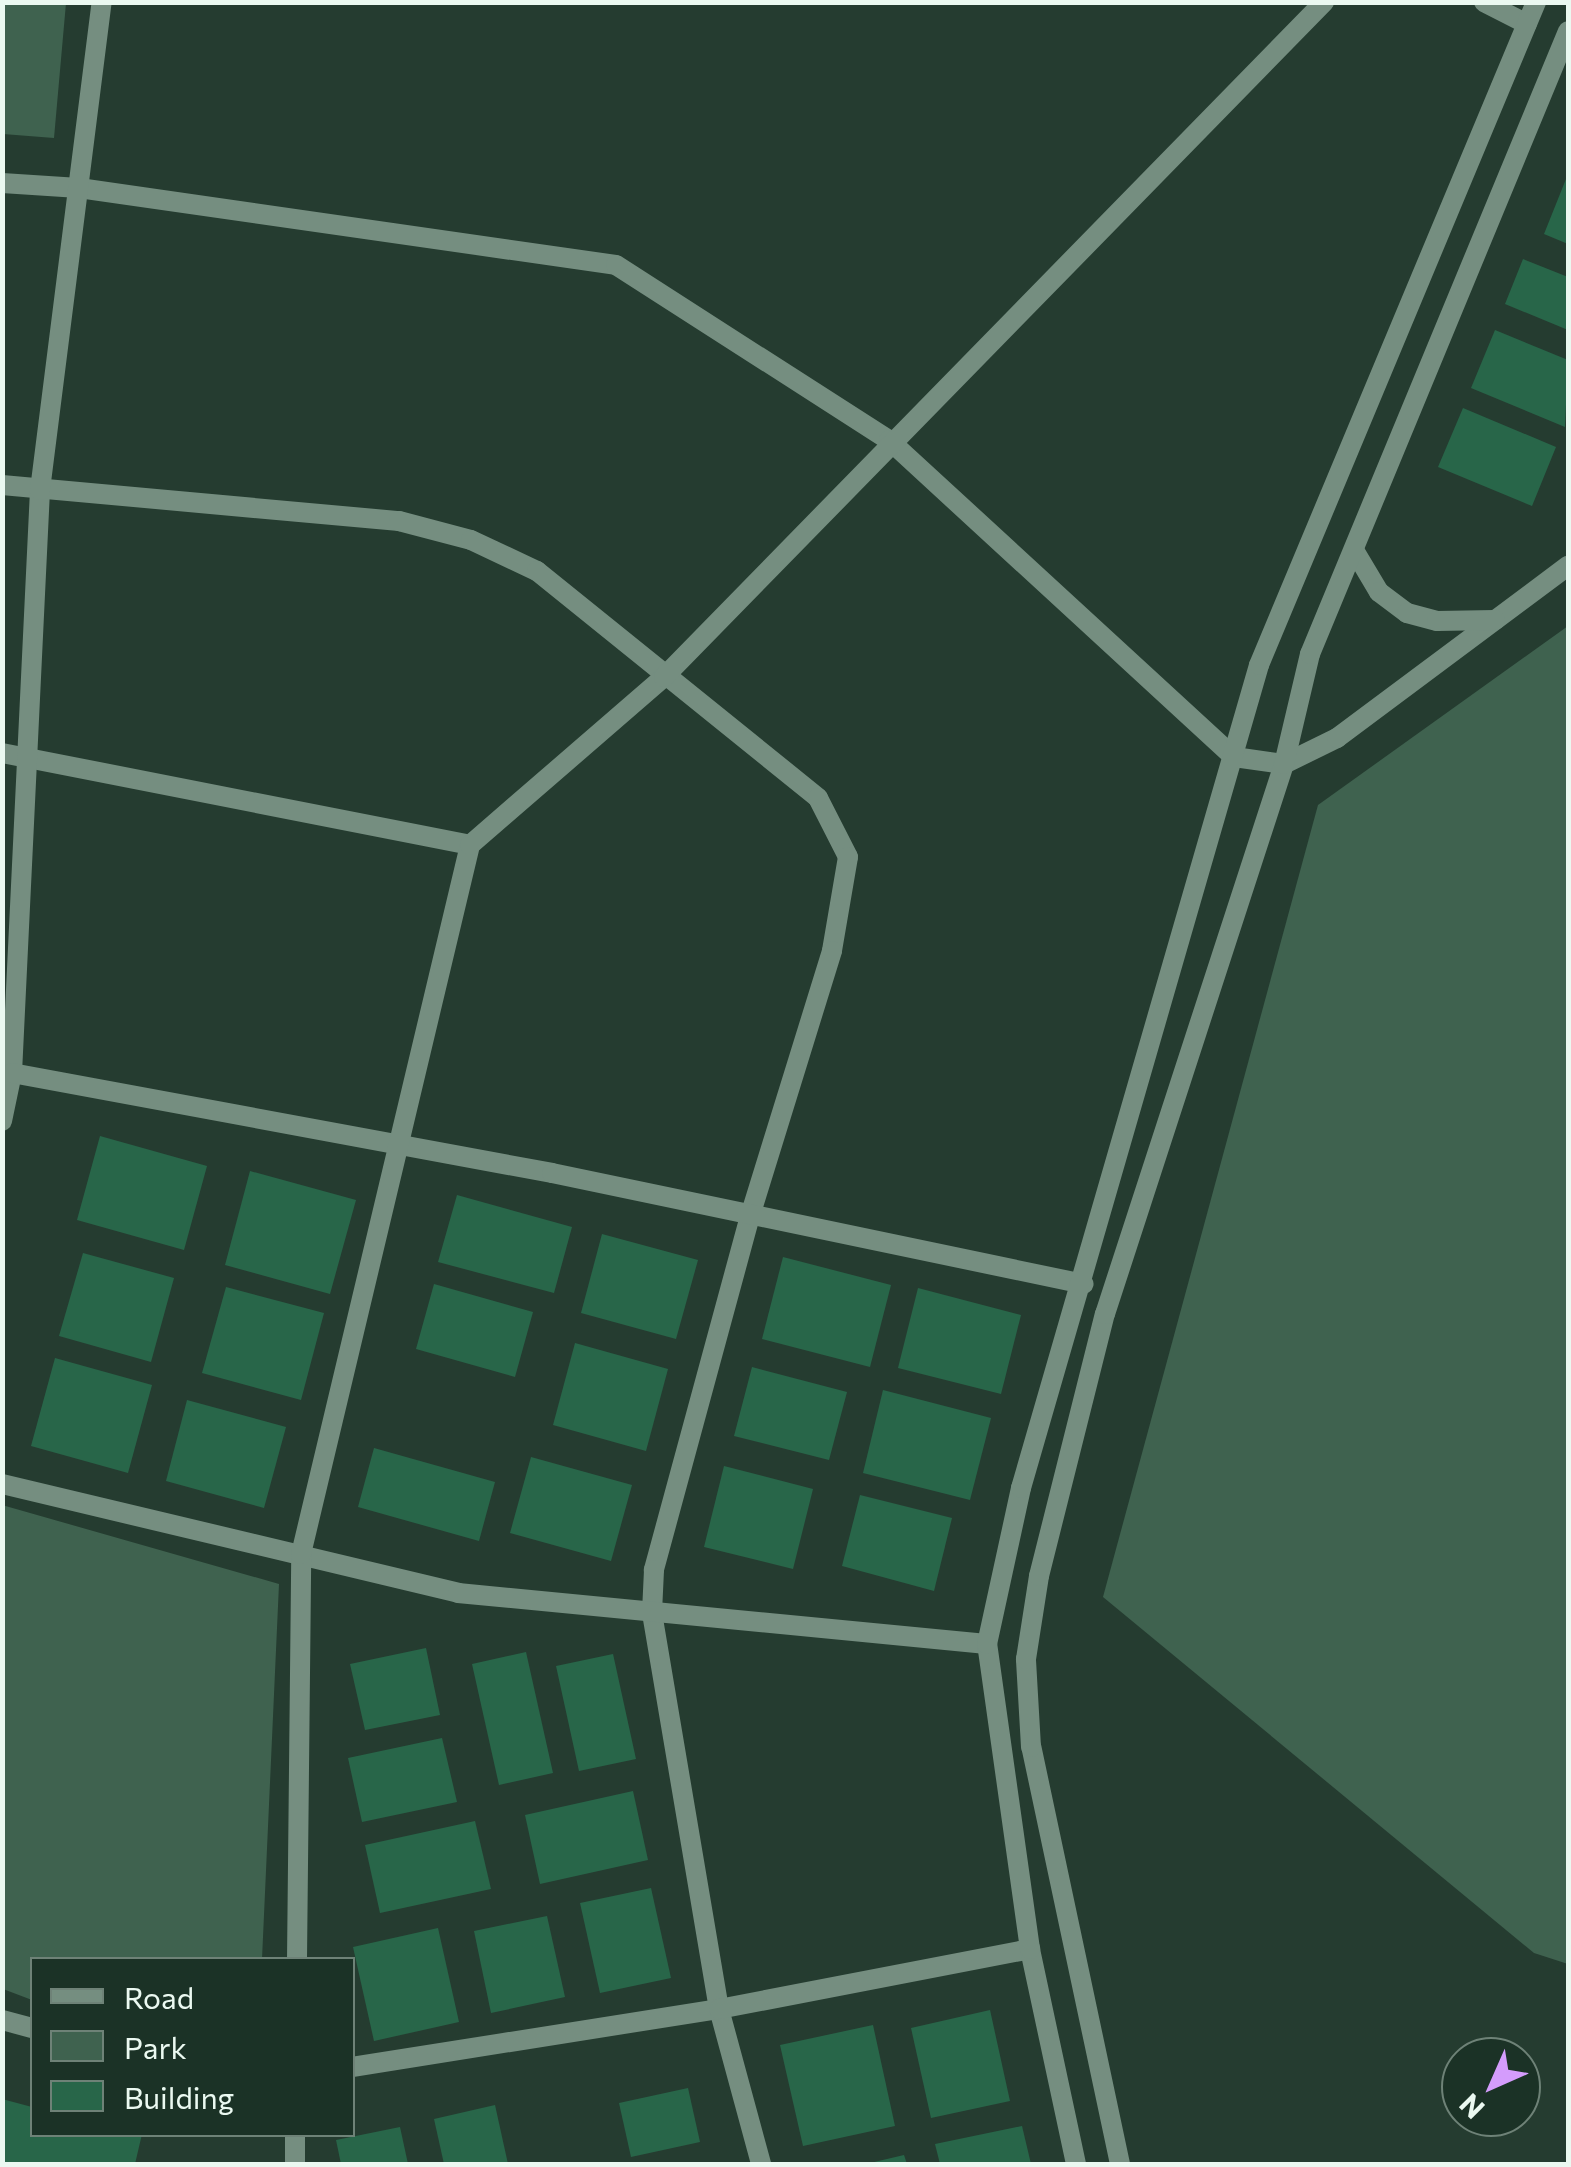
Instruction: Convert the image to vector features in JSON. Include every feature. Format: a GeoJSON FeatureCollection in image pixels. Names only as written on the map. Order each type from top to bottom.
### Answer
{"type":"FeatureCollection","features":[{"type":"Feature","properties":{"kind":"street"},"geometry":{"type":"LineString","coordinates":[[2,1122],[40,490],[102,2]]}},
{"type":"Feature","properties":{"kind":"street"},"geometry":{"type":"LineString","coordinates":[[297,1957],[301,1554],[395,1144],[470,845],[664,676],[889,440],[1324,2]]}},
{"type":"Feature","properties":{"kind":"street"},"geometry":{"type":"LineString","coordinates":[[1484,2],[1527,24]]}},
{"type":"Feature","properties":{"kind":"street"},"geometry":{"type":"LineString","coordinates":[[1076,2164],[1030,1949],[987,1644],[1021,1488],[1084,1284],[1259,664],[1536,2]]}},
{"type":"Feature","properties":{"kind":"street"},"geometry":{"type":"LineString","coordinates":[[1120,2164],[1031,1747],[1026,1659],[1039,1576],[1105,1314],[1284,764],[1310,654],[1567,38]]}},
{"type":"Feature","properties":{"kind":"street"},"geometry":{"type":"LineString","coordinates":[[2,183],[79,188],[616,265],[889,440],[1234,757],[1284,764],[1336,738],[1568,566]]}},
{"type":"Feature","properties":{"kind":"street"},"geometry":{"type":"LineString","coordinates":[[2,484],[398,522],[471,540],[537,571],[818,798],[848,857],[832,951],[750,1216],[654,1570],[652,1613],[720,2010],[761,2164]]}},
{"type":"Feature","properties":{"kind":"street"},"geometry":{"type":"LineString","coordinates":[[1354,550],[1379,592],[1407,613],[1437,621],[1495,620]]}},
{"type":"Feature","properties":{"kind":"street"},"geometry":{"type":"LineString","coordinates":[[2,752],[470,845]]}},
{"type":"Feature","properties":{"kind":"street"},"geometry":{"type":"LineString","coordinates":[[7,1072],[395,1144],[1084,1284]]}},
{"type":"Feature","properties":{"kind":"street"},"geometry":{"type":"LineString","coordinates":[[2,1484],[458,1593],[987,1644]]}},
{"type":"Feature","properties":{"kind":"street"},"geometry":{"type":"LineString","coordinates":[[355,2068],[720,2010],[1030,1949]]}},
{"type":"Feature","properties":{"kind":"street"},"geometry":{"type":"LineString","coordinates":[[2,2020],[30,2027]]}},
{"type":"Feature","properties":{"kind":"street"},"geometry":{"type":"LineString","coordinates":[[295,2137],[295,2164]]}},
{"type":"Feature","properties":{"kind":"green space"},"geometry":{"type":"Polygon","coordinates":[[[2,3],[66,3],[54,138],[3,134],[2,3]]]}},
{"type":"Feature","properties":{"kind":"green space"},"geometry":{"type":"Polygon","coordinates":[[[1568,626],[1568,1964],[1534,1953],[1103,1597],[1318,805],[1568,626]]]}},
{"type":"Feature","properties":{"kind":"green space"},"geometry":{"type":"Polygon","coordinates":[[[2,1505],[279,1584],[262,1957],[30,1957],[30,1999],[3,1989],[2,1505]]]}},
{"type":"Feature","properties":{"kind":"building"},"geometry":{"type":"Polygon","coordinates":[[[1568,174],[1568,244],[1544,234],[1568,174]]]}},
{"type":"Feature","properties":{"kind":"building"},"geometry":{"type":"Polygon","coordinates":[[[1523,259],[1568,277],[1568,330],[1505,304],[1523,259]]]}},
{"type":"Feature","properties":{"kind":"building"},"geometry":{"type":"Polygon","coordinates":[[[1495,330],[1568,360],[1565,427],[1471,388],[1495,330]]]}},
{"type":"Feature","properties":{"kind":"building"},"geometry":{"type":"Polygon","coordinates":[[[1463,408],[1556,447],[1532,506],[1438,467],[1463,408]]]}},
{"type":"Feature","properties":{"kind":"building"},"geometry":{"type":"Polygon","coordinates":[[[100,1136],[207,1166],[184,1250],[77,1220],[100,1136]]]}},
{"type":"Feature","properties":{"kind":"building"},"geometry":{"type":"Polygon","coordinates":[[[250,1171],[356,1200],[330,1294],[225,1265],[250,1171]]]}},
{"type":"Feature","properties":{"kind":"building"},"geometry":{"type":"Polygon","coordinates":[[[457,1195],[572,1227],[554,1293],[438,1262],[457,1195]]]}},
{"type":"Feature","properties":{"kind":"building"},"geometry":{"type":"Polygon","coordinates":[[[602,1234],[698,1260],[676,1339],[581,1313],[602,1234]]]}},
{"type":"Feature","properties":{"kind":"building"},"geometry":{"type":"Polygon","coordinates":[[[83,1253],[174,1278],[151,1362],[59,1336],[83,1253]]]}},
{"type":"Feature","properties":{"kind":"building"},"geometry":{"type":"Polygon","coordinates":[[[783,1257],[891,1285],[870,1367],[762,1339],[783,1257]]]}},
{"type":"Feature","properties":{"kind":"building"},"geometry":{"type":"Polygon","coordinates":[[[434,1284],[533,1312],[515,1377],[416,1349],[434,1284]]]}},
{"type":"Feature","properties":{"kind":"building"},"geometry":{"type":"Polygon","coordinates":[[[226,1287],[324,1313],[301,1400],[202,1373],[226,1287]]]}},
{"type":"Feature","properties":{"kind":"building"},"geometry":{"type":"Polygon","coordinates":[[[918,1288],[1021,1315],[1001,1394],[898,1368],[918,1288]]]}},
{"type":"Feature","properties":{"kind":"building"},"geometry":{"type":"Polygon","coordinates":[[[575,1343],[668,1369],[646,1451],[553,1425],[575,1343]]]}},
{"type":"Feature","properties":{"kind":"building"},"geometry":{"type":"Polygon","coordinates":[[[55,1358],[152,1385],[128,1473],[31,1446],[55,1358]]]}},
{"type":"Feature","properties":{"kind":"building"},"geometry":{"type":"Polygon","coordinates":[[[752,1367],[847,1392],[829,1460],[734,1436],[752,1367]]]}},
{"type":"Feature","properties":{"kind":"building"},"geometry":{"type":"Polygon","coordinates":[[[883,1390],[991,1418],[970,1500],[863,1473],[883,1390]]]}},
{"type":"Feature","properties":{"kind":"building"},"geometry":{"type":"Polygon","coordinates":[[[187,1400],[286,1427],[264,1508],[166,1481],[187,1400]]]}},
{"type":"Feature","properties":{"kind":"building"},"geometry":{"type":"Polygon","coordinates":[[[374,1448],[495,1482],[479,1541],[358,1507],[374,1448]]]}},
{"type":"Feature","properties":{"kind":"building"},"geometry":{"type":"Polygon","coordinates":[[[531,1457],[632,1485],[611,1561],[510,1533],[531,1457]]]}},
{"type":"Feature","properties":{"kind":"building"},"geometry":{"type":"Polygon","coordinates":[[[724,1466],[813,1489],[793,1569],[704,1547],[724,1466]]]}},
{"type":"Feature","properties":{"kind":"building"},"geometry":{"type":"Polygon","coordinates":[[[860,1495],[952,1518],[934,1591],[842,1566],[860,1495]]]}},
{"type":"Feature","properties":{"kind":"building"},"geometry":{"type":"Polygon","coordinates":[[[426,1648],[440,1715],[365,1730],[350,1664],[426,1648]]]}},
{"type":"Feature","properties":{"kind":"building"},"geometry":{"type":"Polygon","coordinates":[[[526,1652],[553,1773],[499,1785],[472,1664],[526,1652]]]}},
{"type":"Feature","properties":{"kind":"building"},"geometry":{"type":"Polygon","coordinates":[[[613,1654],[636,1759],[579,1771],[556,1666],[613,1654]]]}},
{"type":"Feature","properties":{"kind":"building"},"geometry":{"type":"Polygon","coordinates":[[[442,1738],[457,1802],[362,1822],[348,1758],[442,1738]]]}},
{"type":"Feature","properties":{"kind":"building"},"geometry":{"type":"Polygon","coordinates":[[[633,1791],[648,1860],[540,1884],[525,1815],[633,1791]]]}},
{"type":"Feature","properties":{"kind":"building"},"geometry":{"type":"Polygon","coordinates":[[[475,1821],[491,1889],[380,1913],[365,1845],[475,1821]]]}},
{"type":"Feature","properties":{"kind":"building"},"geometry":{"type":"Polygon","coordinates":[[[651,1888],[671,1978],[600,1993],[580,1903],[651,1888]]]}},
{"type":"Feature","properties":{"kind":"building"},"geometry":{"type":"Polygon","coordinates":[[[547,1916],[565,1997],[491,2013],[474,1931],[547,1916]]]}},
{"type":"Feature","properties":{"kind":"building"},"geometry":{"type":"Polygon","coordinates":[[[438,1928],[459,2022],[374,2041],[353,1947],[438,1928]]]}},
{"type":"Feature","properties":{"kind":"building"},"geometry":{"type":"Polygon","coordinates":[[[990,2010],[1010,2101],[931,2118],[911,2028],[990,2010]]]}},
{"type":"Feature","properties":{"kind":"building"},"geometry":{"type":"Polygon","coordinates":[[[873,2025],[895,2126],[803,2146],[780,2045],[873,2025]]]}},
{"type":"Feature","properties":{"kind":"building"},"geometry":{"type":"Polygon","coordinates":[[[688,2088],[700,2142],[631,2157],[619,2103],[688,2088]]]}},
{"type":"Feature","properties":{"kind":"building"},"geometry":{"type":"Polygon","coordinates":[[[2,2099],[30,2106],[30,2137],[141,2137],[135,2164],[2,2164],[2,2099]]]}},
{"type":"Feature","properties":{"kind":"building"},"geometry":{"type":"Polygon","coordinates":[[[495,2105],[508,2164],[444,2164],[434,2119],[495,2105]]]}},
{"type":"Feature","properties":{"kind":"building"},"geometry":{"type":"Polygon","coordinates":[[[1022,2126],[1031,2164],[940,2164],[935,2144],[1022,2126]]]}},
{"type":"Feature","properties":{"kind":"building"},"geometry":{"type":"Polygon","coordinates":[[[400,2127],[408,2164],[341,2164],[336,2140],[400,2127]]]}},
{"type":"Feature","properties":{"kind":"building"},"geometry":{"type":"Polygon","coordinates":[[[904,2155],[907,2164],[870,2164],[870,2163],[904,2155]]]}}]}
